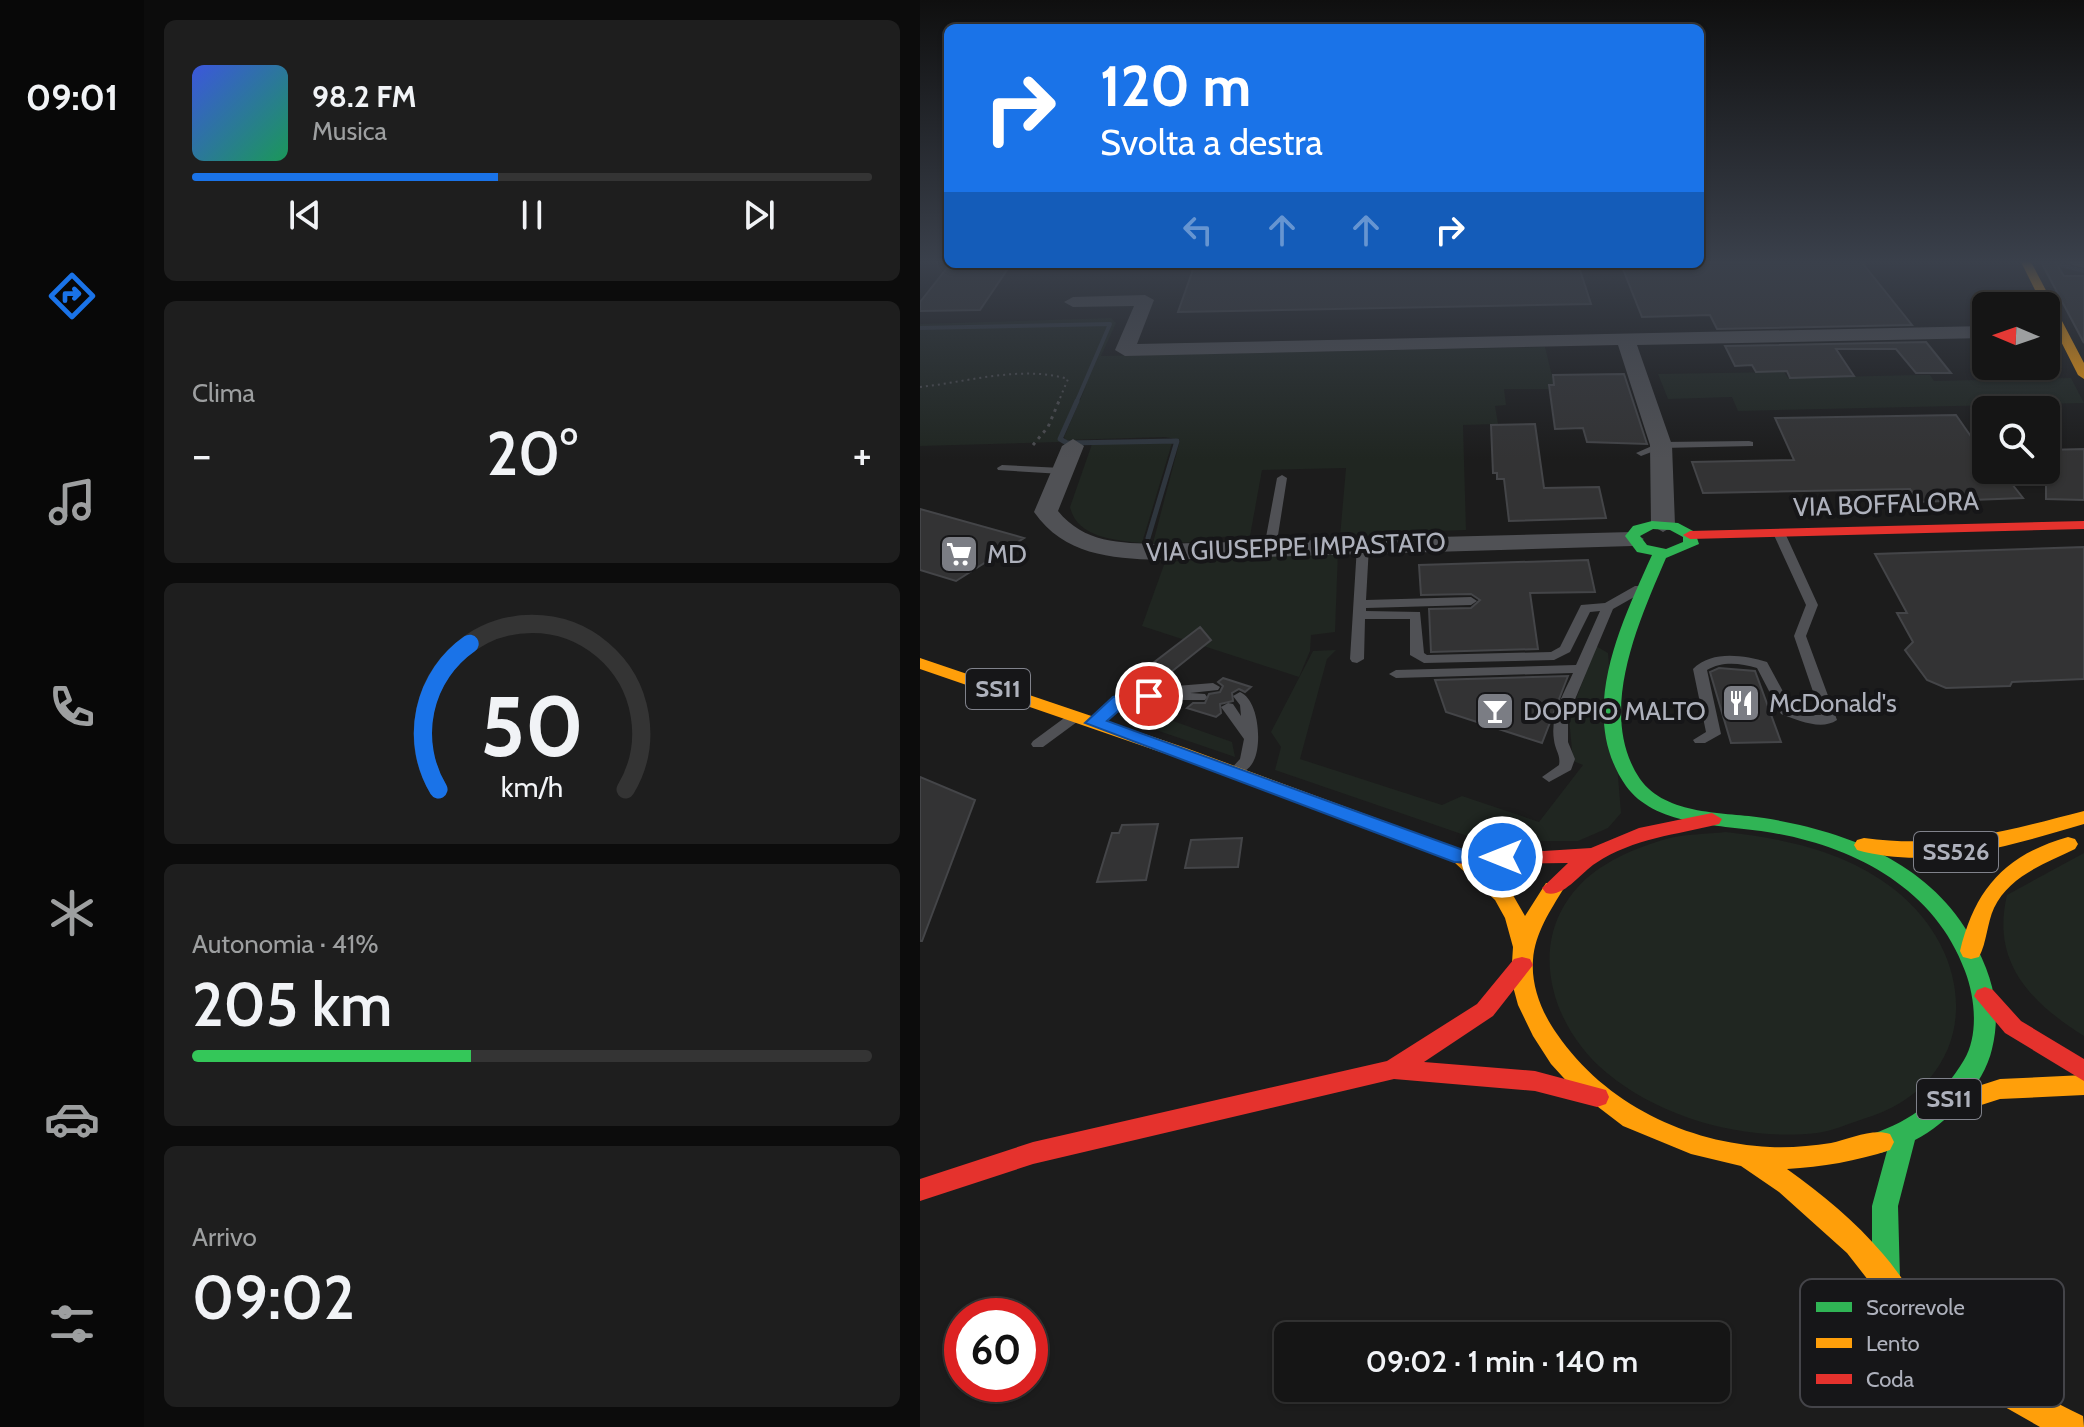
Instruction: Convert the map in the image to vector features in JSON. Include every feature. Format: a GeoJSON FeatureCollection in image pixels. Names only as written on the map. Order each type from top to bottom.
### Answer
{"type":"FeatureCollection","features":[{"type":"Feature","properties":{"kind":"main road"},"geometry":{"type":"LineString","coordinates":[[2060,340],[2084,375]]}},
{"type":"Feature","properties":{"kind":"main road"},"geometry":{"type":"LineString","coordinates":[[1663,525],[1638,529],[1632,539],[1638,547],[1660,554],[1686,549],[1692,541],[1690,535]]}},
{"type":"Feature","properties":{"kind":"main road","name":"VIA BOFFALORA"},"geometry":{"type":"LineString","coordinates":[[1663,525],[1690,535],[2084,525]]}},
{"type":"Feature","properties":{"kind":"main road"},"geometry":{"type":"LineString","coordinates":[[1660,554],[1625,638],[1610,699],[1611,728],[1623,762],[1639,790],[1681,811],[1712,819]]}},
{"type":"Feature","properties":{"kind":"main road","name":"SS11"},"geometry":{"type":"LineString","coordinates":[[920,663],[1235,773],[1461,857]]}},
{"type":"Feature","properties":{"kind":"main road"},"geometry":{"type":"LineString","coordinates":[[1621,837],[1636,810],[1639,790]]}},
{"type":"Feature","properties":{"kind":"main road","name":"SS526"},"geometry":{"type":"LineString","coordinates":[[1826,837],[1904,855],[1942,854],[2084,817]]}},
{"type":"Feature","properties":{"kind":"main road","name":"SS11"},"geometry":{"type":"LineString","coordinates":[[1712,819],[1770,823],[1826,837],[1885,864],[1935,903],[1971,951],[1985,996],[1980,1054],[1944,1107],[1904,1135],[1832,1157],[1750,1158],[1667,1137],[1597,1097],[1556,1056],[1531,1010],[1523,956],[1536,911],[1558,879],[1589,854],[1621,837],[1665,824],[1712,819]]}},
{"type":"Feature","properties":{"kind":"main road","name":"SS526"},"geometry":{"type":"LineString","coordinates":[[1971,951],[1976,918],[1987,891],[2001,875],[2084,836]]}},
{"type":"Feature","properties":{"kind":"main road"},"geometry":{"type":"LineString","coordinates":[[1461,857],[1544,858],[1589,854]]}},
{"type":"Feature","properties":{"kind":"main road"},"geometry":{"type":"LineString","coordinates":[[1394,1069],[1485,1010],[1523,956],[1520,923],[1509,900],[1498,885],[1461,857]]}},
{"type":"Feature","properties":{"kind":"main road"},"geometry":{"type":"LineString","coordinates":[[1985,996],[2013,1027],[2084,1071]]}},
{"type":"Feature","properties":{"kind":"main road"},"geometry":{"type":"LineString","coordinates":[[920,1190],[1033,1153],[1394,1069],[1535,1081],[1597,1097]]}},
{"type":"Feature","properties":{"kind":"main road"},"geometry":{"type":"LineString","coordinates":[[1944,1107],[2000,1089],[2084,1085]]}},
{"type":"Feature","properties":{"kind":"main road"},"geometry":{"type":"LineString","coordinates":[[1886,1279],[1881,1240],[1882,1207],[1904,1135]]}},
{"type":"Feature","properties":{"kind":"main road"},"geometry":{"type":"LineString","coordinates":[[1750,1158],[1804,1194],[1886,1279]]}},
{"type":"Feature","properties":{"kind":"main road"},"geometry":{"type":"LineString","coordinates":[[2031,1407],[2072,1427]]}},
{"type":"Feature","properties":{"kind":"street"},"geometry":{"type":"LineString","coordinates":[[1134,327],[1125,350],[1972,332]]}},
{"type":"Feature","properties":{"kind":"street"},"geometry":{"type":"LineString","coordinates":[[1626,340],[1651,449],[1663,525]]}},
{"type":"Feature","properties":{"kind":"street","name":"VIA GIUSEPPE IMPASTATO"},"geometry":{"type":"LineString","coordinates":[[1073,446],[1046,512],[1066,536],[1125,552],[1632,539]]}},
{"type":"Feature","properties":{"kind":"lane"},"geometry":{"type":"LineString","coordinates":[[1651,449],[1749,444]]}},
{"type":"Feature","properties":{"kind":"lane"},"geometry":{"type":"LineString","coordinates":[[1002,468],[1062,471]]}},
{"type":"Feature","properties":{"kind":"lane"},"geometry":{"type":"LineString","coordinates":[[1270,548],[1282,478]]}},
{"type":"Feature","properties":{"kind":"lane"},"geometry":{"type":"LineString","coordinates":[[1700,740],[1714,734],[1700,669],[1706,663],[1747,661],[1762,665],[1786,711],[1807,719],[1830,720],[1800,636],[1812,605],[1779,533]]}},
{"type":"Feature","properties":{"kind":"lane"},"geometry":{"type":"LineString","coordinates":[[1357,659],[1363,546]]}},
{"type":"Feature","properties":{"kind":"lane"},"geometry":{"type":"LineString","coordinates":[[1361,610],[1416,615],[1417,655],[1424,659],[1554,656],[1565,649],[1585,608],[1608,607],[1647,586]]}},
{"type":"Feature","properties":{"kind":"lane"},"geometry":{"type":"LineString","coordinates":[[1361,610],[1471,601]]}},
{"type":"Feature","properties":{"kind":"lane"},"geometry":{"type":"LineString","coordinates":[[1549,777],[1566,767],[1568,759],[1561,742],[1561,716],[1608,607]]}},
{"type":"Feature","properties":{"kind":"lane"},"geometry":{"type":"LineString","coordinates":[[1396,674],[1581,669]]}},
{"type":"Feature","properties":{"kind":"lane"},"geometry":{"type":"LineString","coordinates":[[1038,744],[1120,701],[1213,687]]}},
{"type":"Feature","properties":{"kind":"lane"},"geometry":{"type":"LineString","coordinates":[[1149,696],[1200,697]]}},
{"type":"Feature","properties":{"kind":"lane"},"geometry":{"type":"LineString","coordinates":[[1235,773],[1247,760],[1251,739],[1247,705],[1240,696]]}},
{"type":"Feature","properties":{"kind":"lane"},"geometry":{"type":"LineString","coordinates":[[1228,707],[1251,739]]}},
{"type":"Feature","properties":{"kind":"path"},"geometry":{"type":"LineString","coordinates":[[920,387],[1012,376],[1063,377],[1070,383],[1048,427],[1033,445]]}},
{"type":"Feature","properties":{"kind":"shaded area"},"geometry":{"type":"Polygon","coordinates":[[[920,327],[1114,327],[1101,356],[1545,347],[1554,384],[1548,384],[1548,389],[1504,389],[1506,405],[1495,406],[1498,424],[1463,425],[1466,530],[1438,531],[1436,535],[1340,537],[1346,468],[1262,470],[1250,536],[1219,537],[1218,542],[1153,543],[1180,440],[1165,437],[1066,440],[1064,437],[1087,384],[1059,442],[920,446],[920,327]]]}},
{"type":"Feature","properties":{"kind":"shaded area"},"geometry":{"type":"Polygon","coordinates":[[[1784,372],[1788,378],[1930,375],[1934,381],[2071,378],[2084,403],[2060,404],[2060,396],[1972,396],[1972,406],[1738,411],[1732,397],[1668,399],[1658,374],[1784,372]]]}},
{"type":"Feature","properties":{"kind":"shaded area"},"geometry":{"type":"Polygon","coordinates":[[[1172,443],[1142,543],[1098,536],[1080,525],[1070,507],[1092,444],[1172,443]]]}},
{"type":"Feature","properties":{"kind":"shaded area"},"geometry":{"type":"Polygon","coordinates":[[[1338,551],[1335,632],[1311,635],[1310,651],[1299,677],[1142,626],[1165,562],[1338,551]]]}},
{"type":"Feature","properties":{"kind":"shaded area"},"geometry":{"type":"Polygon","coordinates":[[[1596,646],[1608,653],[1621,813],[1608,828],[1578,841],[1482,841],[1275,770],[1281,747],[1271,732],[1313,651],[1336,650],[1327,659],[1300,759],[1442,805],[1462,796],[1539,822],[1583,765],[1573,761],[1569,718],[1596,646]]]}},
{"type":"Feature","properties":{"kind":"shaded area"},"geometry":{"type":"Polygon","coordinates":[[[1145,711],[1232,742],[1235,757],[1118,717],[1145,711]]]}},
{"type":"Feature","properties":{"kind":"shaded area"},"geometry":{"type":"Polygon","coordinates":[[[1726,832],[1793,843],[1836,856],[1895,890],[1924,919],[1943,951],[1954,984],[1956,1018],[1947,1050],[1929,1079],[1901,1102],[1863,1119],[1817,1133],[1790,1135],[1734,1130],[1679,1114],[1629,1089],[1607,1073],[1572,1033],[1552,985],[1550,960],[1552,935],[1561,910],[1577,888],[1607,864],[1642,847],[1673,837],[1726,832]]]}},
{"type":"Feature","properties":{"kind":"shaded area"},"geometry":{"type":"Polygon","coordinates":[[[2084,853],[2084,1036],[2047,1009],[2019,978],[2005,941],[2004,919],[2007,895],[2084,853]]]}},
{"type":"Feature","properties":{"kind":"building"},"geometry":{"type":"Polygon","coordinates":[[[1716,327],[1834,327],[1717,329],[1716,327]]]}},
{"type":"Feature","properties":{"kind":"building"},"geometry":{"type":"Polygon","coordinates":[[[2075,327],[2084,327],[2084,343],[2075,327]]]}},
{"type":"Feature","properties":{"kind":"building"},"geometry":{"type":"Polygon","coordinates":[[[1926,342],[1951,373],[1916,373],[1896,349],[1836,349],[1854,376],[1790,378],[1787,371],[1756,372],[1752,365],[1735,366],[1725,346],[1926,342]]]}},
{"type":"Feature","properties":{"kind":"building"},"geometry":{"type":"Polygon","coordinates":[[[1624,374],[1647,444],[1587,442],[1583,428],[1555,429],[1549,385],[1554,385],[1553,375],[1624,374]]]}},
{"type":"Feature","properties":{"kind":"building"},"geometry":{"type":"Polygon","coordinates":[[[1956,415],[1972,438],[1972,484],[2012,484],[2023,498],[1919,502],[1910,489],[1703,493],[1692,462],[1794,460],[1775,418],[1956,415]]]}},
{"type":"Feature","properties":{"kind":"building"},"geometry":{"type":"Polygon","coordinates":[[[1535,424],[1544,488],[1599,487],[1606,518],[1509,521],[1504,479],[1497,479],[1497,473],[1493,473],[1491,425],[1535,424]]]}},
{"type":"Feature","properties":{"kind":"building"},"geometry":{"type":"Polygon","coordinates":[[[2084,449],[2084,500],[2046,499],[2046,484],[2060,484],[2060,450],[2084,449]]]}},
{"type":"Feature","properties":{"kind":"building","name":"MD"},"geometry":{"type":"Polygon","coordinates":[[[920,509],[1024,538],[956,581],[920,570],[920,509]]]}},
{"type":"Feature","properties":{"kind":"building"},"geometry":{"type":"Polygon","coordinates":[[[2084,547],[2084,679],[2012,682],[2010,686],[1946,688],[1927,680],[1905,650],[1913,642],[1897,613],[1907,613],[1875,554],[2084,547]]]}},
{"type":"Feature","properties":{"kind":"building"},"geometry":{"type":"Polygon","coordinates":[[[1588,560],[1595,592],[1530,593],[1538,649],[1431,652],[1429,609],[1471,608],[1480,600],[1471,594],[1421,595],[1419,565],[1588,560]]]}},
{"type":"Feature","properties":{"kind":"building"},"geometry":{"type":"Polygon","coordinates":[[[1200,627],[1211,640],[1165,677],[1144,670],[1200,627]]]}},
{"type":"Feature","properties":{"kind":"building"},"geometry":{"type":"Polygon","coordinates":[[[1719,668],[1755,671],[1781,742],[1731,743],[1710,672],[1719,668]]]}},
{"type":"Feature","properties":{"kind":"building"},"geometry":{"type":"Polygon","coordinates":[[[1568,676],[1542,743],[1446,712],[1435,680],[1568,676]]]}},
{"type":"Feature","properties":{"kind":"building"},"geometry":{"type":"Polygon","coordinates":[[[1223,678],[1251,687],[1245,692],[1239,689],[1232,693],[1233,701],[1220,704],[1221,713],[1216,717],[1187,708],[1193,703],[1205,703],[1209,694],[1220,692],[1223,686],[1218,682],[1223,678]]]}},
{"type":"Feature","properties":{"kind":"building"},"geometry":{"type":"Polygon","coordinates":[[[920,777],[975,800],[922,941],[920,941],[920,777]]]}},
{"type":"Feature","properties":{"kind":"building"},"geometry":{"type":"Polygon","coordinates":[[[1158,824],[1146,880],[1097,882],[1112,833],[1119,833],[1122,825],[1158,824]]]}},
{"type":"Feature","properties":{"kind":"building"},"geometry":{"type":"Polygon","coordinates":[[[1242,838],[1238,867],[1185,868],[1191,840],[1242,838]]]}},
{"type":"Feature","properties":{"kind":"waterway"},"geometry":{"type":"LineString","coordinates":[[920,328],[987,327]]}},
{"type":"Feature","properties":{"kind":"waterway"},"geometry":{"type":"LineString","coordinates":[[1076,403],[1109,327]]}},
{"type":"Feature","properties":{"kind":"waterway"},"geometry":{"type":"LineString","coordinates":[[1077,401],[1060,439],[1067,443],[1177,441],[1148,538]]}},
{"type":"Feature","properties":{"kind":"traffic: fast"},"geometry":{"type":"LineString","coordinates":[[1652,525],[1673,526],[1690,535],[1691,544],[1668,554],[1642,549],[1632,536],[1638,529],[1652,525]]}},
{"type":"Feature","properties":{"kind":"traffic: fast"},"geometry":{"type":"LineString","coordinates":[[1660,554],[1620,656],[1613,709],[1615,735],[1626,770],[1643,793],[1667,807],[1712,819]]}},
{"type":"Feature","properties":{"kind":"traffic: fast"},"geometry":{"type":"LineString","coordinates":[[1712,819],[1814,835],[1886,865],[1908,879],[1944,914],[1971,957],[1985,1006],[1985,1031],[1977,1060],[1940,1109],[1913,1129],[1881,1142]]}},
{"type":"Feature","properties":{"kind":"traffic: fast"},"geometry":{"type":"LineString","coordinates":[[1886,1279],[1885,1206],[1904,1135]]}},
{"type":"Feature","properties":{"kind":"traffic: slow"},"geometry":{"type":"LineString","coordinates":[[2059,327],[2084,375]]}},
{"type":"Feature","properties":{"kind":"traffic: slow"},"geometry":{"type":"LineString","coordinates":[[920,663],[1179,752],[1461,857],[1503,895],[1516,918],[1524,947]]}},
{"type":"Feature","properties":{"kind":"traffic: slow"},"geometry":{"type":"LineString","coordinates":[[1864,845],[1894,849],[1949,849],[2002,840],[2084,817]]}},
{"type":"Feature","properties":{"kind":"traffic: slow"},"geometry":{"type":"LineString","coordinates":[[1971,951],[1976,927],[1991,894],[2014,872],[2068,844]]}},
{"type":"Feature","properties":{"kind":"traffic: slow"},"geometry":{"type":"LineString","coordinates":[[1553,888],[1537,913],[1526,940],[1522,960],[1524,988],[1541,1030],[1559,1057],[1605,1101],[1632,1118],[1691,1144],[1755,1157],[1818,1156],[1881,1142]]}},
{"type":"Feature","properties":{"kind":"traffic: slow"},"geometry":{"type":"LineString","coordinates":[[1944,1107],[2000,1089],[2084,1085]]}},
{"type":"Feature","properties":{"kind":"traffic: slow"},"geometry":{"type":"LineString","coordinates":[[1750,1158],[1788,1184],[1841,1228],[1886,1279]]}},
{"type":"Feature","properties":{"kind":"traffic: slow"},"geometry":{"type":"LineString","coordinates":[[2032,1407],[2072,1427]]}},
{"type":"Feature","properties":{"kind":"traffic: jam"},"geometry":{"type":"LineString","coordinates":[[1690,535],[2084,525]]}},
{"type":"Feature","properties":{"kind":"traffic: jam"},"geometry":{"type":"LineString","coordinates":[[1553,888],[1587,859],[1625,839],[1712,819]]}},
{"type":"Feature","properties":{"kind":"traffic: jam"},"geometry":{"type":"LineString","coordinates":[[1461,857],[1544,858],[1589,854]]}},
{"type":"Feature","properties":{"kind":"traffic: jam"},"geometry":{"type":"LineString","coordinates":[[920,1190],[1033,1153],[1394,1069],[1485,1010],[1522,965]]}},
{"type":"Feature","properties":{"kind":"traffic: jam"},"geometry":{"type":"LineString","coordinates":[[1985,996],[2013,1027],[2084,1071]]}},
{"type":"Feature","properties":{"kind":"traffic: jam"},"geometry":{"type":"LineString","coordinates":[[1394,1069],[1535,1081],[1597,1097]]}},
{"type":"Feature","properties":{"kind":"place","name":"MD"},"geometry":{"type":"Point","coordinates":[959,554]}},
{"type":"Feature","properties":{"kind":"place","name":"McDonald's"},"geometry":{"type":"Point","coordinates":[1741,703]}},
{"type":"Feature","properties":{"kind":"place","name":"DOPPIO MALTO"},"geometry":{"type":"Point","coordinates":[1495,711]}},
{"type":"Feature","properties":{"kind":"route"},"geometry":{"type":"LineString","coordinates":[[1149,696],[1120,701],[1094,723],[1461,857],[1502,857]]}}]}
